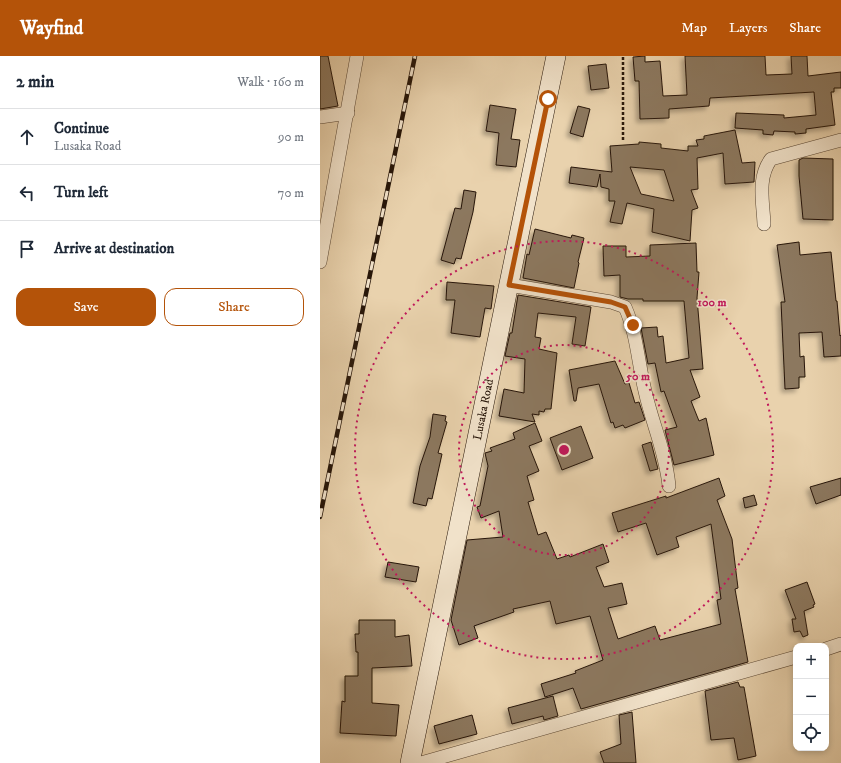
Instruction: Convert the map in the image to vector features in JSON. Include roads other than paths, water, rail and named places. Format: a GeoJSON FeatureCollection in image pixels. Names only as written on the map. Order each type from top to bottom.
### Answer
{"type":"FeatureCollection","features":[{"type":"Feature","properties":{"kind":"street"},"geometry":{"type":"LineString","coordinates":[[320,262],[348,113],[357,56]]}},
{"type":"Feature","properties":{"kind":"street","name":"Lusaka Road"},"geometry":{"type":"LineString","coordinates":[[410,763],[556,56]]}},
{"type":"Feature","properties":{"kind":"street"},"geometry":{"type":"LineString","coordinates":[[320,117],[348,113]]}},
{"type":"Feature","properties":{"kind":"street"},"geometry":{"type":"LineString","coordinates":[[764,224],[762,177],[764,168],[771,159],[841,140]]}},
{"type":"Feature","properties":{"kind":"street"},"geometry":{"type":"LineString","coordinates":[[509,285],[611,302],[625,307],[633,325],[645,392],[667,468],[669,486]]}},
{"type":"Feature","properties":{"kind":"street"},"geometry":{"type":"LineString","coordinates":[[829,648],[841,644]]}},
{"type":"Feature","properties":{"kind":"street"},"geometry":{"type":"LineString","coordinates":[[421,763],[793,658]]}},
{"type":"Feature","properties":{"kind":"railway"},"geometry":{"type":"LineString","coordinates":[[320,517],[415,56]]}}]}
